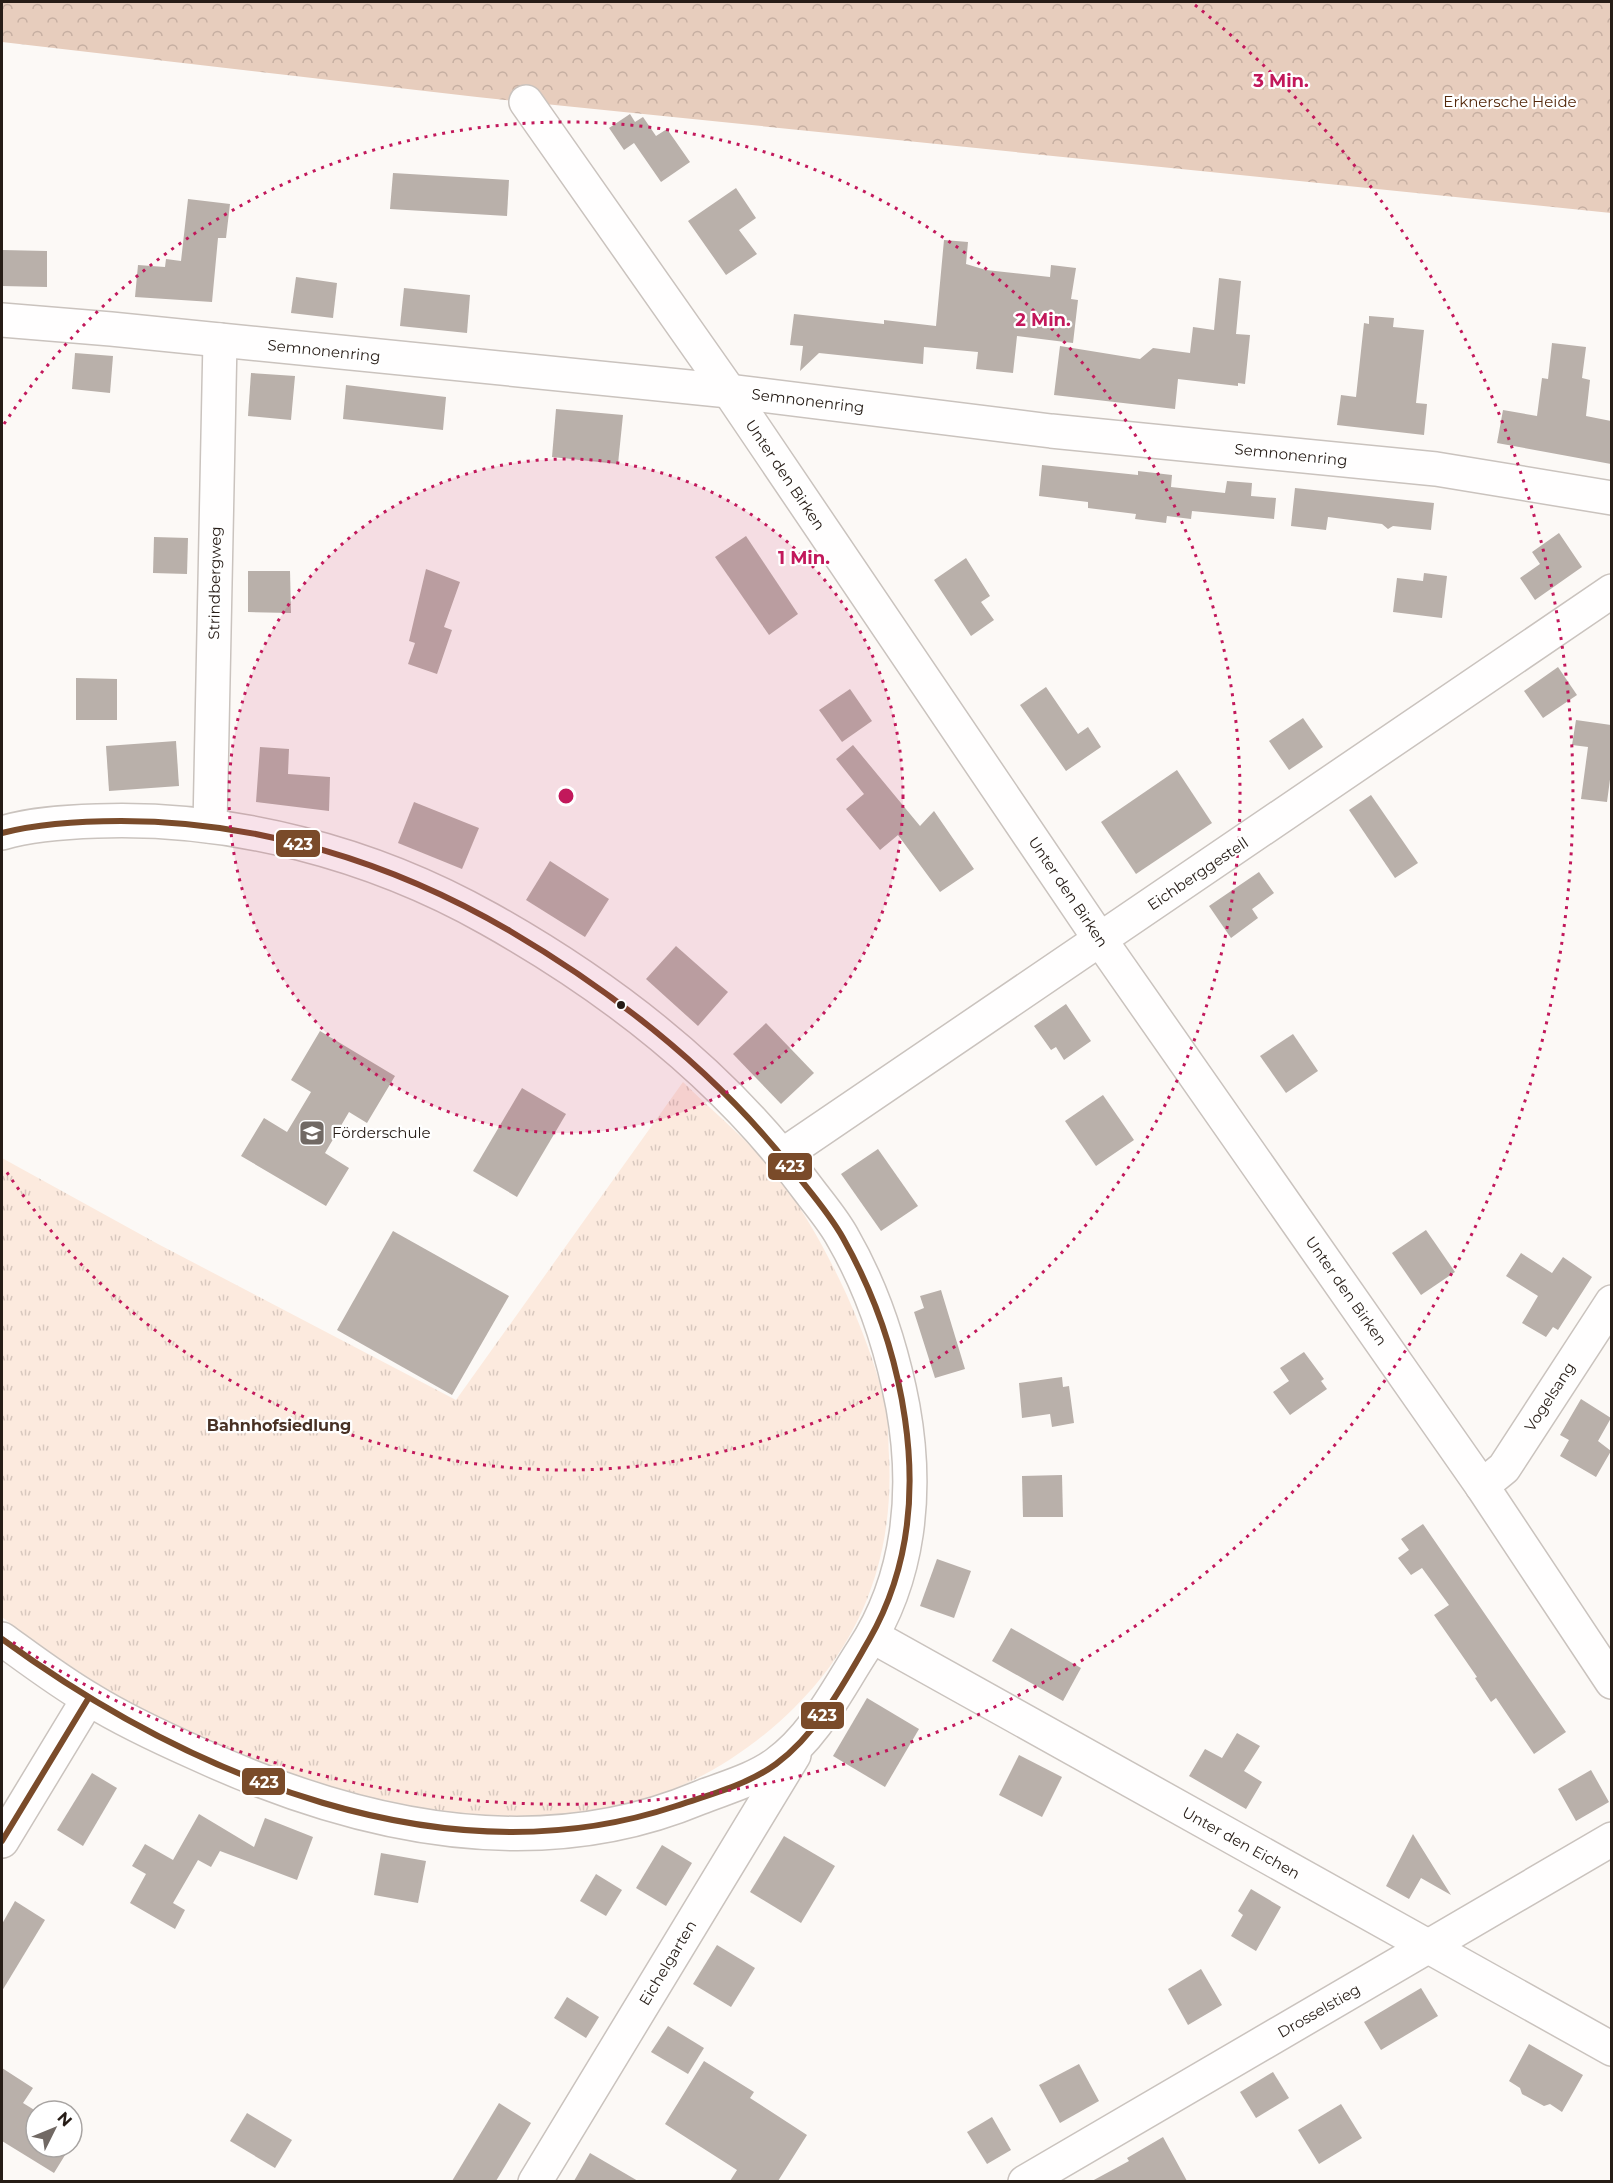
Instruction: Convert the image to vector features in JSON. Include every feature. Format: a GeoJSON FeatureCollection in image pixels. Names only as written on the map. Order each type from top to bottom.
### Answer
{"type":"FeatureCollection","features":[{"type":"Feature","properties":{"kind":"street","name":"Unter den Birken"},"geometry":{"type":"LineString","coordinates":[[525,102],[729,392],[1101,940],[1482,1486],[1611,1682]]}},
{"type":"Feature","properties":{"kind":"street","name":"Semnonenring"},"geometry":{"type":"LineString","coordinates":[[2,320],[729,392],[1051,431],[1444,470],[1611,498]]}},
{"type":"Feature","properties":{"kind":"street","name":"Strindbergweg"},"geometry":{"type":"LineString","coordinates":[[210,826],[220,340]]}},
{"type":"Feature","properties":{"kind":"street","name":"Eichberggestell"},"geometry":{"type":"LineString","coordinates":[[783,1155],[1611,591]]}},
{"type":"Feature","properties":{"kind":"street","name":"Eichelgarten"},"geometry":{"type":"LineString","coordinates":[[2,833],[73,822],[144,819],[210,826],[300,844],[360,862],[444,894],[581,974],[623,1004],[694,1063],[783,1155],[842,1234],[873,1299],[896,1370],[909,1442],[911,1510],[894,1590],[872,1636],[800,1745],[535,2181]]}},
{"type":"Feature","properties":{"kind":"street","name":"Vogelsang"},"geometry":{"type":"LineString","coordinates":[[1482,1486],[1504,1468],[1611,1302]]}},
{"type":"Feature","properties":{"kind":"street","name":"Unter den Eichen"},"geometry":{"type":"LineString","coordinates":[[872,1636],[1611,2049]]}},
{"type":"Feature","properties":{"kind":"street"},"geometry":{"type":"LineString","coordinates":[[2,1639],[88,1699],[143,1729],[222,1765],[293,1793],[369,1815],[425,1827],[538,1834],[603,1828],[675,1808],[770,1769],[800,1745]]}},
{"type":"Feature","properties":{"kind":"street"},"geometry":{"type":"LineString","coordinates":[[2,1841],[88,1699]]}},
{"type":"Feature","properties":{"kind":"street","name":"Drosselstieg"},"geometry":{"type":"LineString","coordinates":[[1025,2181],[1611,1839]]}},
{"type":"Feature","properties":{"kind":"green space","name":"Erknersche Heide"},"geometry":{"type":"Polygon","coordinates":[[[2,2],[1611,2],[1611,213],[477,97],[2,42],[2,2]]]}},
{"type":"Feature","properties":{"kind":"green space"},"geometry":{"type":"Polygon","coordinates":[[[683,1082],[745,1140],[779,1178],[796,1202],[828,1257],[857,1319],[879,1380],[888,1420],[889,1492],[886,1527],[880,1560],[870,1592],[856,1624],[839,1653],[818,1681],[794,1708],[750,1746],[701,1776],[649,1798],[621,1806],[592,1812],[514,1818],[435,1813],[356,1797],[279,1773],[205,1742],[133,1704],[65,1662],[2,1617],[2,1158],[158,1244],[456,1400],[683,1082]]]}},
{"type":"Feature","properties":{"kind":"building"},"geometry":{"type":"Polygon","coordinates":[[[630,114],[635,122],[643,117],[656,136],[667,129],[690,162],[661,182],[634,143],[624,150],[609,128],[630,114]]]}},
{"type":"Feature","properties":{"kind":"building"},"geometry":{"type":"Polygon","coordinates":[[[393,173],[509,180],[507,216],[390,209],[393,173]]]}},
{"type":"Feature","properties":{"kind":"building"},"geometry":{"type":"Polygon","coordinates":[[[736,188],[756,218],[739,230],[757,254],[726,275],[688,221],[736,188]]]}},
{"type":"Feature","properties":{"kind":"building"},"geometry":{"type":"Polygon","coordinates":[[[188,199],[230,204],[226,238],[218,238],[212,302],[135,297],[138,265],[165,267],[166,259],[181,261],[188,199]]]}},
{"type":"Feature","properties":{"kind":"building"},"geometry":{"type":"Polygon","coordinates":[[[944,240],[968,242],[966,264],[986,270],[1050,277],[1051,265],[1076,268],[1071,299],[1078,300],[1073,343],[1017,336],[1013,373],[976,369],[978,352],[924,347],[923,364],[819,353],[800,371],[803,346],[790,345],[794,314],[884,324],[884,320],[936,326],[944,240]]]}},
{"type":"Feature","properties":{"kind":"building"},"geometry":{"type":"Polygon","coordinates":[[[2,250],[47,251],[47,287],[2,286],[2,250]]]}},
{"type":"Feature","properties":{"kind":"building"},"geometry":{"type":"Polygon","coordinates":[[[296,277],[337,283],[333,318],[291,313],[296,277]]]}},
{"type":"Feature","properties":{"kind":"building"},"geometry":{"type":"Polygon","coordinates":[[[1219,278],[1241,281],[1236,334],[1250,335],[1245,384],[1238,383],[1238,386],[1178,379],[1175,409],[1054,395],[1060,346],[1140,359],[1153,348],[1190,353],[1193,327],[1214,330],[1219,278]]]}},
{"type":"Feature","properties":{"kind":"building"},"geometry":{"type":"Polygon","coordinates":[[[404,288],[470,295],[467,333],[400,326],[404,288]]]}},
{"type":"Feature","properties":{"kind":"building"},"geometry":{"type":"Polygon","coordinates":[[[1369,316],[1394,318],[1393,327],[1424,330],[1416,403],[1427,404],[1424,435],[1337,425],[1341,395],[1356,397],[1364,323],[1369,324],[1369,316]]]}},
{"type":"Feature","properties":{"kind":"building"},"geometry":{"type":"Polygon","coordinates":[[[1552,343],[1586,347],[1582,378],[1590,380],[1586,416],[1611,421],[1611,464],[1497,443],[1503,410],[1537,416],[1542,378],[1548,379],[1552,343]]]}},
{"type":"Feature","properties":{"kind":"building"},"geometry":{"type":"Polygon","coordinates":[[[75,353],[113,356],[110,393],[72,389],[75,353]]]}},
{"type":"Feature","properties":{"kind":"building"},"geometry":{"type":"Polygon","coordinates":[[[251,373],[295,376],[291,420],[248,416],[251,373]]]}},
{"type":"Feature","properties":{"kind":"building"},"geometry":{"type":"Polygon","coordinates":[[[346,385],[446,397],[443,430],[343,419],[346,385]]]}},
{"type":"Feature","properties":{"kind":"building"},"geometry":{"type":"Polygon","coordinates":[[[556,409],[623,415],[618,464],[552,457],[556,409]]]}},
{"type":"Feature","properties":{"kind":"building"},"geometry":{"type":"Polygon","coordinates":[[[1042,465],[1138,475],[1138,471],[1172,475],[1171,487],[1225,493],[1227,481],[1252,483],[1251,496],[1276,498],[1274,519],[1192,511],[1191,519],[1167,516],[1166,523],[1135,519],[1136,514],[1088,508],[1088,502],[1039,496],[1042,465]]]}},
{"type":"Feature","properties":{"kind":"building"},"geometry":{"type":"Polygon","coordinates":[[[1295,488],[1434,503],[1431,530],[1393,526],[1388,529],[1382,524],[1328,517],[1326,530],[1291,526],[1295,488]]]}},
{"type":"Feature","properties":{"kind":"building"},"geometry":{"type":"Polygon","coordinates":[[[1559,533],[1582,567],[1535,600],[1520,578],[1540,564],[1532,552],[1559,533]]]}},
{"type":"Feature","properties":{"kind":"building"},"geometry":{"type":"Polygon","coordinates":[[[746,536],[798,614],[769,635],[715,557],[746,536]]]}},
{"type":"Feature","properties":{"kind":"building"},"geometry":{"type":"Polygon","coordinates":[[[154,537],[188,538],[187,574],[153,573],[154,537]]]}},
{"type":"Feature","properties":{"kind":"building"},"geometry":{"type":"Polygon","coordinates":[[[966,558],[990,596],[981,602],[994,620],[971,636],[934,580],[966,558]]]}},
{"type":"Feature","properties":{"kind":"building"},"geometry":{"type":"Polygon","coordinates":[[[426,569],[460,582],[444,627],[452,630],[437,674],[408,664],[415,643],[409,641],[426,569]]]}},
{"type":"Feature","properties":{"kind":"building"},"geometry":{"type":"Polygon","coordinates":[[[248,571],[290,571],[291,613],[248,612],[248,571]]]}},
{"type":"Feature","properties":{"kind":"building"},"geometry":{"type":"Polygon","coordinates":[[[1424,573],[1447,576],[1442,618],[1393,612],[1397,578],[1423,581],[1424,573]]]}},
{"type":"Feature","properties":{"kind":"building"},"geometry":{"type":"Polygon","coordinates":[[[1558,667],[1577,695],[1543,718],[1524,691],[1558,667]]]}},
{"type":"Feature","properties":{"kind":"building"},"geometry":{"type":"Polygon","coordinates":[[[76,678],[117,679],[117,720],[76,720],[76,678]]]}},
{"type":"Feature","properties":{"kind":"building"},"geometry":{"type":"Polygon","coordinates":[[[1046,687],[1078,734],[1088,727],[1101,747],[1066,771],[1020,705],[1046,687]]]}},
{"type":"Feature","properties":{"kind":"building"},"geometry":{"type":"Polygon","coordinates":[[[850,689],[872,721],[842,742],[819,710],[850,689]]]}},
{"type":"Feature","properties":{"kind":"building"},"geometry":{"type":"Polygon","coordinates":[[[1303,718],[1323,747],[1289,770],[1269,741],[1303,718]]]}},
{"type":"Feature","properties":{"kind":"building"},"geometry":{"type":"Polygon","coordinates":[[[1576,720],[1611,725],[1611,772],[1607,802],[1581,799],[1588,747],[1572,745],[1576,720]]]}},
{"type":"Feature","properties":{"kind":"building"},"geometry":{"type":"Polygon","coordinates":[[[176,741],[179,786],[109,791],[106,746],[176,741]]]}},
{"type":"Feature","properties":{"kind":"building"},"geometry":{"type":"Polygon","coordinates":[[[853,745],[920,826],[934,811],[974,869],[940,892],[898,835],[880,850],[846,809],[864,794],[836,759],[853,745]]]}},
{"type":"Feature","properties":{"kind":"building"},"geometry":{"type":"Polygon","coordinates":[[[260,747],[289,749],[288,774],[330,777],[329,811],[256,802],[260,747]]]}},
{"type":"Feature","properties":{"kind":"building"},"geometry":{"type":"Polygon","coordinates":[[[1177,770],[1212,823],[1136,874],[1101,822],[1177,770]]]}},
{"type":"Feature","properties":{"kind":"building"},"geometry":{"type":"Polygon","coordinates":[[[1371,795],[1418,863],[1395,878],[1349,810],[1371,795]]]}},
{"type":"Feature","properties":{"kind":"building"},"geometry":{"type":"Polygon","coordinates":[[[414,802],[479,828],[462,869],[398,843],[414,802]]]}},
{"type":"Feature","properties":{"kind":"building"},"geometry":{"type":"Polygon","coordinates":[[[550,861],[609,899],[585,937],[526,900],[550,861]]]}},
{"type":"Feature","properties":{"kind":"building"},"geometry":{"type":"Polygon","coordinates":[[[1259,872],[1274,893],[1252,909],[1258,918],[1231,938],[1209,906],[1259,872]]]}},
{"type":"Feature","properties":{"kind":"building"},"geometry":{"type":"Polygon","coordinates":[[[676,946],[728,992],[698,1026],[646,979],[676,946]]]}},
{"type":"Feature","properties":{"kind":"building"},"geometry":{"type":"Polygon","coordinates":[[[1066,1004],[1091,1041],[1064,1060],[1056,1047],[1051,1050],[1034,1026],[1066,1004]]]}},
{"type":"Feature","properties":{"kind":"building"},"geometry":{"type":"Polygon","coordinates":[[[766,1023],[814,1073],[781,1104],[733,1054],[766,1023]]]}},
{"type":"Feature","properties":{"kind":"building"},"geometry":{"type":"Polygon","coordinates":[[[320,1031],[395,1076],[367,1123],[349,1112],[325,1153],[349,1168],[326,1206],[241,1156],[264,1118],[287,1132],[311,1092],[291,1080],[320,1031]]]}},
{"type":"Feature","properties":{"kind":"building"},"geometry":{"type":"Polygon","coordinates":[[[1293,1034],[1318,1071],[1286,1093],[1260,1056],[1293,1034]]]}},
{"type":"Feature","properties":{"kind":"building"},"geometry":{"type":"Polygon","coordinates":[[[522,1088],[566,1114],[517,1197],[473,1171],[522,1088]]]}},
{"type":"Feature","properties":{"kind":"building"},"geometry":{"type":"Polygon","coordinates":[[[1103,1095],[1134,1140],[1096,1166],[1065,1121],[1103,1095]]]}},
{"type":"Feature","properties":{"kind":"building"},"geometry":{"type":"Polygon","coordinates":[[[878,1149],[918,1206],[881,1231],[841,1174],[878,1149]]]}},
{"type":"Feature","properties":{"kind":"building"},"geometry":{"type":"Polygon","coordinates":[[[1426,1230],[1455,1272],[1421,1295],[1392,1253],[1426,1230]]]}},
{"type":"Feature","properties":{"kind":"building"},"geometry":{"type":"Polygon","coordinates":[[[393,1231],[509,1296],[452,1395],[337,1330],[393,1231]]]}},
{"type":"Feature","properties":{"kind":"building"},"geometry":{"type":"Polygon","coordinates":[[[1521,1253],[1552,1273],[1563,1257],[1592,1277],[1558,1330],[1553,1327],[1546,1337],[1522,1323],[1538,1296],[1506,1276],[1521,1253]]]}},
{"type":"Feature","properties":{"kind":"building"},"geometry":{"type":"Polygon","coordinates":[[[941,1290],[965,1369],[935,1378],[914,1312],[924,1308],[920,1296],[941,1290]]]}},
{"type":"Feature","properties":{"kind":"building"},"geometry":{"type":"Polygon","coordinates":[[[1304,1352],[1324,1379],[1321,1381],[1327,1389],[1290,1415],[1273,1392],[1289,1381],[1280,1368],[1304,1352]]]}},
{"type":"Feature","properties":{"kind":"building"},"geometry":{"type":"Polygon","coordinates":[[[1062,1377],[1063,1387],[1069,1386],[1074,1423],[1052,1427],[1050,1414],[1022,1418],[1019,1383],[1062,1377]]]}},
{"type":"Feature","properties":{"kind":"building"},"geometry":{"type":"Polygon","coordinates":[[[1581,1399],[1611,1418],[1598,1441],[1611,1451],[1596,1477],[1560,1456],[1569,1440],[1560,1435],[1581,1399]]]}},
{"type":"Feature","properties":{"kind":"building"},"geometry":{"type":"Polygon","coordinates":[[[1062,1475],[1063,1517],[1023,1517],[1022,1476],[1062,1475]]]}},
{"type":"Feature","properties":{"kind":"building"},"geometry":{"type":"Polygon","coordinates":[[[1423,1524],[1566,1732],[1534,1754],[1496,1698],[1491,1702],[1475,1678],[1477,1677],[1434,1615],[1449,1605],[1422,1568],[1411,1575],[1398,1558],[1409,1550],[1401,1539],[1423,1524]]]}},
{"type":"Feature","properties":{"kind":"building"},"geometry":{"type":"Polygon","coordinates":[[[937,1559],[971,1571],[954,1618],[920,1606],[937,1559]]]}},
{"type":"Feature","properties":{"kind":"building"},"geometry":{"type":"Polygon","coordinates":[[[1011,1628],[1081,1668],[1063,1701],[992,1661],[1011,1628]]]}},
{"type":"Feature","properties":{"kind":"building"},"geometry":{"type":"Polygon","coordinates":[[[867,1698],[919,1729],[885,1787],[833,1756],[867,1698]]]}},
{"type":"Feature","properties":{"kind":"building"},"geometry":{"type":"Polygon","coordinates":[[[1237,1733],[1260,1746],[1244,1771],[1262,1782],[1246,1809],[1189,1776],[1205,1749],[1222,1758],[1237,1733]]]}},
{"type":"Feature","properties":{"kind":"building"},"geometry":{"type":"Polygon","coordinates":[[[1019,1755],[1062,1777],[1042,1817],[999,1795],[1019,1755]]]}},
{"type":"Feature","properties":{"kind":"building"},"geometry":{"type":"Polygon","coordinates":[[[1591,1770],[1609,1802],[1576,1821],[1558,1789],[1591,1770]]]}},
{"type":"Feature","properties":{"kind":"building"},"geometry":{"type":"Polygon","coordinates":[[[92,1773],[117,1788],[83,1846],[57,1830],[92,1773]]]}},
{"type":"Feature","properties":{"kind":"building"},"geometry":{"type":"Polygon","coordinates":[[[199,1814],[254,1847],[265,1818],[313,1837],[297,1880],[220,1851],[211,1867],[198,1860],[173,1903],[185,1910],[175,1929],[130,1903],[146,1874],[132,1866],[145,1844],[173,1860],[199,1814]]]}},
{"type":"Feature","properties":{"kind":"building"},"geometry":{"type":"Polygon","coordinates":[[[1413,1834],[1451,1895],[1421,1878],[1409,1899],[1386,1886],[1413,1834]]]}},
{"type":"Feature","properties":{"kind":"building"},"geometry":{"type":"Polygon","coordinates":[[[784,1836],[835,1866],[801,1923],[750,1892],[784,1836]]]}},
{"type":"Feature","properties":{"kind":"building"},"geometry":{"type":"Polygon","coordinates":[[[662,1845],[692,1863],[666,1906],[636,1888],[662,1845]]]}},
{"type":"Feature","properties":{"kind":"building"},"geometry":{"type":"Polygon","coordinates":[[[381,1853],[426,1861],[418,1903],[374,1895],[381,1853]]]}},
{"type":"Feature","properties":{"kind":"building"},"geometry":{"type":"Polygon","coordinates":[[[596,1874],[622,1890],[606,1916],[580,1901],[596,1874]]]}},
{"type":"Feature","properties":{"kind":"building"},"geometry":{"type":"Polygon","coordinates":[[[1251,1889],[1281,1907],[1256,1951],[1231,1936],[1243,1915],[1238,1911],[1251,1889]]]}},
{"type":"Feature","properties":{"kind":"building"},"geometry":{"type":"Polygon","coordinates":[[[15,1901],[45,1920],[2,1991],[2,1924],[15,1901]]]}},
{"type":"Feature","properties":{"kind":"building"},"geometry":{"type":"Polygon","coordinates":[[[717,1945],[755,1968],[731,2007],[693,1984],[717,1945]]]}},
{"type":"Feature","properties":{"kind":"building"},"geometry":{"type":"Polygon","coordinates":[[[1201,1969],[1222,2005],[1188,2025],[1168,1989],[1201,1969]]]}},
{"type":"Feature","properties":{"kind":"building"},"geometry":{"type":"Polygon","coordinates":[[[1421,1988],[1438,2016],[1381,2050],[1364,2022],[1421,1988]]]}},
{"type":"Feature","properties":{"kind":"building"},"geometry":{"type":"Polygon","coordinates":[[[567,1997],[599,2017],[586,2038],[554,2018],[567,1997]]]}},
{"type":"Feature","properties":{"kind":"building"},"geometry":{"type":"Polygon","coordinates":[[[668,2026],[704,2048],[688,2074],[651,2052],[668,2026]]]}},
{"type":"Feature","properties":{"kind":"building"},"geometry":{"type":"Polygon","coordinates":[[[1529,2044],[1583,2075],[1562,2112],[1550,2104],[1544,2106],[1522,2094],[1520,2088],[1509,2081],[1529,2044]]]}},
{"type":"Feature","properties":{"kind":"building"},"geometry":{"type":"Polygon","coordinates":[[[704,2061],[754,2092],[750,2098],[807,2135],[778,2181],[730,2181],[737,2170],[665,2124],[704,2061]]]}},
{"type":"Feature","properties":{"kind":"building"},"geometry":{"type":"Polygon","coordinates":[[[1079,2064],[1099,2101],[1060,2123],[1039,2085],[1079,2064]]]}},
{"type":"Feature","properties":{"kind":"building"},"geometry":{"type":"Polygon","coordinates":[[[2,2068],[33,2088],[23,2103],[24,2155],[2,2141],[2,2068]]]}},
{"type":"Feature","properties":{"kind":"building"},"geometry":{"type":"Polygon","coordinates":[[[1273,2072],[1289,2098],[1256,2118],[1240,2092],[1273,2072]]]}},
{"type":"Feature","properties":{"kind":"building"},"geometry":{"type":"Polygon","coordinates":[[[499,2103],[531,2123],[496,2181],[452,2181],[499,2103]]]}},
{"type":"Feature","properties":{"kind":"building"},"geometry":{"type":"Polygon","coordinates":[[[1341,2104],[1362,2138],[1319,2164],[1298,2130],[1341,2104]]]}},
{"type":"Feature","properties":{"kind":"building"},"geometry":{"type":"Polygon","coordinates":[[[247,2113],[292,2140],[275,2168],[230,2141],[247,2113]]]}},
{"type":"Feature","properties":{"kind":"building"},"geometry":{"type":"Polygon","coordinates":[[[992,2117],[1011,2150],[987,2164],[967,2132],[992,2117]]]}},
{"type":"Feature","properties":{"kind":"building"},"geometry":{"type":"Polygon","coordinates":[[[1163,2137],[1187,2181],[1092,2181],[1129,2161],[1127,2158],[1163,2137]]]}},
{"type":"Feature","properties":{"kind":"building"},"geometry":{"type":"Polygon","coordinates":[[[590,2153],[638,2181],[574,2181],[590,2153]]]}},
{"type":"Feature","properties":{"kind":"building"},"geometry":{"type":"Polygon","coordinates":[[[31,2159],[63,2159],[54,2173],[31,2159]]]}},
{"type":"Feature","properties":{"kind":"transit line","name":"423"},"geometry":{"type":"LineString","coordinates":[[2,833],[31,827],[91,821],[172,823],[223,828],[323,850],[371,866],[465,906],[550,955],[589,981],[663,1037],[731,1100],[793,1170],[838,1229],[874,1303],[890,1349],[905,1419],[910,1476],[906,1532],[893,1587],[869,1640],[828,1707],[804,1738],[776,1764],[740,1784],[676,1806],[588,1827],[499,1832],[410,1823],[322,1803],[237,1772],[154,1734],[75,1689],[2,1639]]}},
{"type":"Feature","properties":{"kind":"transit line","name":"423"},"geometry":{"type":"LineString","coordinates":[[2,1841],[88,1699]]}},
{"type":"Feature","properties":{"kind":"place","name":"Förderschule"},"geometry":{"type":"Point","coordinates":[312,1133]}},
{"type":"Feature","properties":{"kind":"district","name":"Bahnhofsiedlung"},"geometry":{"type":"Point","coordinates":[279,1425]}}]}
